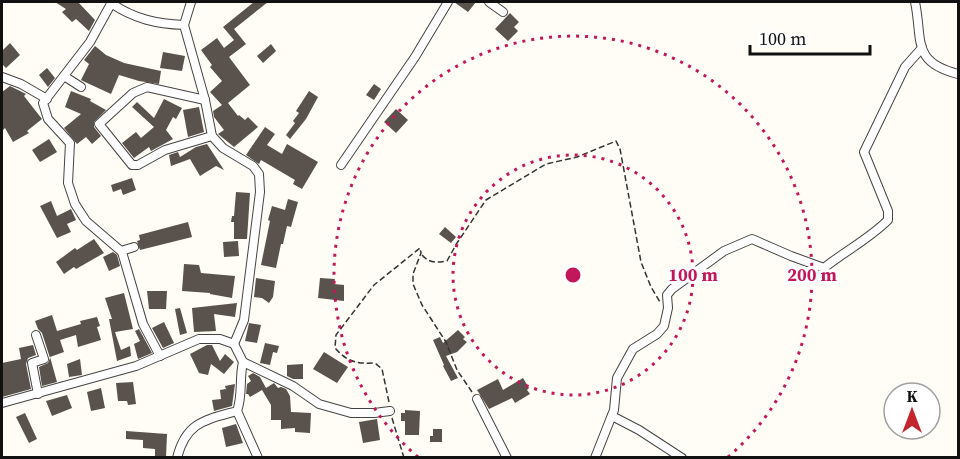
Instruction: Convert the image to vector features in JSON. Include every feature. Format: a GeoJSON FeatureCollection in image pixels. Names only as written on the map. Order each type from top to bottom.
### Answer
{"type":"FeatureCollection","features":[{"type":"Feature","properties":{"kind":"street"},"geometry":{"type":"LineString","coordinates":[[160,356],[143,324],[121,251],[86,220],[75,204],[68,183],[70,143],[48,119],[43,103],[90,42],[112,2],[126,13],[146,21],[184,25]]}},
{"type":"Feature","properties":{"kind":"street"},"geometry":{"type":"LineString","coordinates":[[191,2],[184,25],[205,100],[212,136],[223,148],[253,166],[259,174],[260,192],[244,320],[234,344]]}},
{"type":"Feature","properties":{"kind":"street"},"geometry":{"type":"LineString","coordinates":[[341,165],[415,57],[448,2]]}},
{"type":"Feature","properties":{"kind":"street"},"geometry":{"type":"LineString","coordinates":[[489,2],[503,12]]}},
{"type":"Feature","properties":{"kind":"street"},"geometry":{"type":"LineString","coordinates":[[915,2],[919,36],[926,59],[945,70],[958,74]]}},
{"type":"Feature","properties":{"kind":"street"},"geometry":{"type":"LineString","coordinates":[[595,458],[612,416],[617,378],[633,349],[664,327],[668,308],[667,295],[672,289],[724,251],[752,239],[799,260],[824,268],[846,251],[873,235],[888,220],[888,211],[864,152],[905,67],[922,48]]}},
{"type":"Feature","properties":{"kind":"street"},"geometry":{"type":"LineString","coordinates":[[64,76],[81,87]]}},
{"type":"Feature","properties":{"kind":"street"},"geometry":{"type":"LineString","coordinates":[[2,77],[21,84],[47,99]]}},
{"type":"Feature","properties":{"kind":"street"},"geometry":{"type":"LineString","coordinates":[[205,100],[147,87],[133,93],[99,124],[132,165],[138,165],[165,150],[212,136]]}},
{"type":"Feature","properties":{"kind":"street"},"geometry":{"type":"LineString","coordinates":[[121,251],[134,247]]}},
{"type":"Feature","properties":{"kind":"street"},"geometry":{"type":"LineString","coordinates":[[36,335],[44,359],[32,363],[38,394]]}},
{"type":"Feature","properties":{"kind":"street"},"geometry":{"type":"LineString","coordinates":[[2,403],[136,366],[199,339],[220,339],[234,344],[243,362],[294,386],[319,404],[351,413],[390,411]]}},
{"type":"Feature","properties":{"kind":"street"},"geometry":{"type":"LineString","coordinates":[[243,362],[240,376],[242,396],[237,411],[258,458]]}},
{"type":"Feature","properties":{"kind":"street"},"geometry":{"type":"LineString","coordinates":[[477,399],[507,458]]}},
{"type":"Feature","properties":{"kind":"street"},"geometry":{"type":"LineString","coordinates":[[177,458],[182,440],[193,427],[237,411]]}},
{"type":"Feature","properties":{"kind":"street"},"geometry":{"type":"LineString","coordinates":[[612,416],[639,430],[682,458]]}},
{"type":"Feature","properties":{"kind":"path"},"geometry":{"type":"LineString","coordinates":[[404,458],[390,411],[382,369],[375,363],[357,364],[343,358],[335,348],[336,334],[374,285],[420,248],[427,261],[438,263],[447,261],[486,200],[546,164],[577,157],[616,141],[620,149],[641,262],[659,301],[668,308]]}},
{"type":"Feature","properties":{"kind":"path"},"geometry":{"type":"LineString","coordinates":[[421,253],[413,274],[413,284],[422,305],[446,342],[457,370],[477,399]]}},
{"type":"Feature","properties":{"kind":"building"},"geometry":{"type":"Polygon","coordinates":[[[55,2],[78,2],[95,20],[89,31],[76,19],[72,22],[62,12],[66,9],[55,2]]]}},
{"type":"Feature","properties":{"kind":"building"},"geometry":{"type":"Polygon","coordinates":[[[254,2],[268,2],[234,29],[246,44],[229,57],[250,85],[228,103],[238,116],[245,120],[248,117],[258,127],[234,147],[218,134],[224,130],[214,117],[213,111],[222,105],[210,92],[222,81],[210,67],[212,65],[201,50],[217,38],[224,48],[234,40],[223,27],[254,2]]]}},
{"type":"Feature","properties":{"kind":"building"},"geometry":{"type":"Polygon","coordinates":[[[454,2],[476,2],[468,12],[454,2]]]}},
{"type":"Feature","properties":{"kind":"building"},"geometry":{"type":"Polygon","coordinates":[[[510,13],[519,22],[514,27],[518,31],[508,41],[495,29],[510,13]]]}},
{"type":"Feature","properties":{"kind":"building"},"geometry":{"type":"Polygon","coordinates":[[[10,43],[20,55],[6,68],[2,64],[2,51],[10,43]]]}},
{"type":"Feature","properties":{"kind":"building"},"geometry":{"type":"Polygon","coordinates":[[[271,44],[276,51],[263,63],[257,56],[271,44]]]}},
{"type":"Feature","properties":{"kind":"building"},"geometry":{"type":"Polygon","coordinates":[[[95,46],[106,55],[124,63],[161,71],[159,84],[119,75],[111,94],[81,80],[89,64],[84,60],[95,46]]]}},
{"type":"Feature","properties":{"kind":"building"},"geometry":{"type":"Polygon","coordinates":[[[163,52],[185,56],[182,71],[160,68],[163,52]]]}},
{"type":"Feature","properties":{"kind":"building"},"geometry":{"type":"Polygon","coordinates":[[[47,68],[55,78],[48,87],[39,75],[47,68]]]}},
{"type":"Feature","properties":{"kind":"building"},"geometry":{"type":"Polygon","coordinates":[[[374,84],[381,89],[374,100],[366,95],[374,84]]]}},
{"type":"Feature","properties":{"kind":"building"},"geometry":{"type":"Polygon","coordinates":[[[10,86],[26,94],[24,96],[42,119],[27,131],[29,133],[13,142],[5,128],[2,131],[2,92],[10,86]]]}},
{"type":"Feature","properties":{"kind":"building"},"geometry":{"type":"Polygon","coordinates":[[[71,91],[91,99],[90,101],[106,110],[94,122],[94,127],[101,136],[92,144],[86,137],[77,144],[64,128],[81,114],[65,107],[71,91]]]}},
{"type":"Feature","properties":{"kind":"building"},"geometry":{"type":"Polygon","coordinates":[[[309,91],[318,97],[306,119],[290,139],[286,135],[295,123],[293,121],[299,113],[296,111],[309,91]]]}},
{"type":"Feature","properties":{"kind":"building"},"geometry":{"type":"Polygon","coordinates":[[[164,99],[182,108],[176,119],[173,117],[166,130],[173,139],[151,151],[149,147],[134,158],[122,143],[136,132],[141,138],[154,127],[132,107],[137,102],[154,118],[164,99]]]}},
{"type":"Feature","properties":{"kind":"building"},"geometry":{"type":"Polygon","coordinates":[[[199,107],[204,132],[188,137],[183,110],[199,107]]]}},
{"type":"Feature","properties":{"kind":"building"},"geometry":{"type":"Polygon","coordinates":[[[396,109],[408,120],[396,133],[384,122],[396,109]]]}},
{"type":"Feature","properties":{"kind":"building"},"geometry":{"type":"Polygon","coordinates":[[[265,127],[275,134],[267,145],[282,154],[287,144],[318,162],[302,189],[293,184],[295,180],[261,160],[259,164],[246,155],[265,127]]]}},
{"type":"Feature","properties":{"kind":"building"},"geometry":{"type":"Polygon","coordinates":[[[49,139],[57,152],[40,162],[32,150],[49,139]]]}},
{"type":"Feature","properties":{"kind":"building"},"geometry":{"type":"Polygon","coordinates":[[[207,144],[224,170],[216,166],[200,176],[190,159],[171,166],[169,155],[178,152],[180,157],[196,147],[207,144]]]}},
{"type":"Feature","properties":{"kind":"building"},"geometry":{"type":"Polygon","coordinates":[[[132,178],[136,190],[123,195],[121,189],[113,192],[111,185],[132,178]]]}},
{"type":"Feature","properties":{"kind":"building"},"geometry":{"type":"Polygon","coordinates":[[[236,192],[250,193],[247,239],[234,239],[234,222],[231,222],[234,216],[236,192]]]}},
{"type":"Feature","properties":{"kind":"building"},"geometry":{"type":"Polygon","coordinates":[[[288,199],[298,202],[291,227],[287,226],[283,244],[281,244],[276,268],[261,265],[272,206],[285,210],[288,199]]]}},
{"type":"Feature","properties":{"kind":"building"},"geometry":{"type":"Polygon","coordinates":[[[51,201],[57,216],[71,209],[76,220],[67,224],[71,232],[57,238],[40,206],[51,201]]]}},
{"type":"Feature","properties":{"kind":"building"},"geometry":{"type":"Polygon","coordinates":[[[188,222],[192,237],[140,250],[137,241],[140,240],[139,235],[188,222]]]}},
{"type":"Feature","properties":{"kind":"building"},"geometry":{"type":"Polygon","coordinates":[[[445,227],[456,237],[451,243],[439,234],[445,227]]]}},
{"type":"Feature","properties":{"kind":"building"},"geometry":{"type":"Polygon","coordinates":[[[94,239],[104,253],[64,274],[56,262],[75,248],[77,250],[94,239]]]}},
{"type":"Feature","properties":{"kind":"building"},"geometry":{"type":"Polygon","coordinates":[[[238,241],[239,256],[224,257],[223,242],[238,241]]]}},
{"type":"Feature","properties":{"kind":"building"},"geometry":{"type":"Polygon","coordinates":[[[113,252],[117,255],[120,266],[109,271],[103,257],[113,252]]]}},
{"type":"Feature","properties":{"kind":"building"},"geometry":{"type":"Polygon","coordinates":[[[184,264],[199,265],[201,273],[235,276],[232,298],[210,293],[182,291],[184,264]]]}},
{"type":"Feature","properties":{"kind":"building"},"geometry":{"type":"Polygon","coordinates":[[[256,278],[275,281],[273,297],[269,303],[262,298],[254,297],[256,278]]]}},
{"type":"Feature","properties":{"kind":"building"},"geometry":{"type":"Polygon","coordinates":[[[320,278],[335,279],[334,284],[344,285],[344,301],[318,298],[320,278]]]}},
{"type":"Feature","properties":{"kind":"building"},"geometry":{"type":"Polygon","coordinates":[[[147,291],[167,291],[166,309],[149,309],[147,291]]]}},
{"type":"Feature","properties":{"kind":"building"},"geometry":{"type":"Polygon","coordinates":[[[124,293],[133,329],[115,332],[121,350],[130,346],[131,356],[117,361],[109,319],[112,319],[105,298],[124,293]]]}},
{"type":"Feature","properties":{"kind":"building"},"geometry":{"type":"Polygon","coordinates":[[[237,303],[235,317],[214,314],[216,331],[194,332],[192,308],[237,303]]]}},
{"type":"Feature","properties":{"kind":"building"},"geometry":{"type":"Polygon","coordinates":[[[180,308],[187,333],[180,335],[175,309],[180,308]]]}},
{"type":"Feature","properties":{"kind":"building"},"geometry":{"type":"Polygon","coordinates":[[[52,315],[57,331],[81,324],[80,321],[97,317],[101,340],[78,347],[76,335],[60,340],[64,352],[50,357],[57,382],[42,386],[39,367],[48,363],[50,358],[42,333],[35,321],[52,315]]]}},
{"type":"Feature","properties":{"kind":"building"},"geometry":{"type":"Polygon","coordinates":[[[164,322],[174,343],[163,348],[152,328],[164,322]]]}},
{"type":"Feature","properties":{"kind":"building"},"geometry":{"type":"Polygon","coordinates":[[[249,323],[261,325],[257,343],[245,341],[249,323]]]}},
{"type":"Feature","properties":{"kind":"building"},"geometry":{"type":"Polygon","coordinates":[[[139,329],[152,353],[138,359],[134,344],[140,341],[135,331],[139,329]]]}},
{"type":"Feature","properties":{"kind":"building"},"geometry":{"type":"Polygon","coordinates":[[[458,330],[467,342],[457,352],[446,356],[458,378],[451,381],[433,340],[440,337],[443,343],[458,330]]]}},
{"type":"Feature","properties":{"kind":"building"},"geometry":{"type":"Polygon","coordinates":[[[265,343],[279,346],[277,353],[273,352],[270,365],[260,363],[265,343]]]}},
{"type":"Feature","properties":{"kind":"building"},"geometry":{"type":"Polygon","coordinates":[[[33,345],[36,355],[28,358],[26,364],[31,389],[2,397],[2,363],[21,359],[19,348],[33,345]]]}},
{"type":"Feature","properties":{"kind":"building"},"geometry":{"type":"Polygon","coordinates":[[[207,345],[212,345],[220,361],[225,354],[234,362],[224,374],[211,364],[208,375],[199,373],[190,354],[207,345]]]}},
{"type":"Feature","properties":{"kind":"building"},"geometry":{"type":"Polygon","coordinates":[[[324,352],[348,367],[337,383],[313,369],[324,352]]]}},
{"type":"Feature","properties":{"kind":"building"},"geometry":{"type":"Polygon","coordinates":[[[80,359],[82,375],[69,377],[67,364],[80,359]]]}},
{"type":"Feature","properties":{"kind":"building"},"geometry":{"type":"Polygon","coordinates":[[[303,364],[303,379],[293,379],[287,376],[287,365],[303,364]]]}},
{"type":"Feature","properties":{"kind":"building"},"geometry":{"type":"Polygon","coordinates":[[[253,373],[260,377],[266,388],[274,383],[278,388],[286,389],[290,396],[291,412],[311,413],[310,433],[295,432],[295,428],[281,429],[281,420],[271,420],[271,405],[262,390],[250,397],[246,394],[247,384],[251,381],[248,376],[253,373]]]}},
{"type":"Feature","properties":{"kind":"building"},"geometry":{"type":"Polygon","coordinates":[[[523,378],[530,394],[515,403],[512,398],[489,409],[477,390],[498,379],[503,390],[523,378]]]}},
{"type":"Feature","properties":{"kind":"building"},"geometry":{"type":"Polygon","coordinates":[[[133,382],[136,404],[128,405],[127,401],[118,401],[116,383],[133,382]]]}},
{"type":"Feature","properties":{"kind":"building"},"geometry":{"type":"Polygon","coordinates":[[[235,384],[232,406],[214,411],[212,400],[221,399],[220,390],[226,389],[225,386],[235,384]]]}},
{"type":"Feature","properties":{"kind":"building"},"geometry":{"type":"Polygon","coordinates":[[[101,388],[105,408],[91,411],[87,392],[101,388]]]}},
{"type":"Feature","properties":{"kind":"building"},"geometry":{"type":"Polygon","coordinates":[[[67,395],[72,408],[52,416],[46,401],[67,395]]]}},
{"type":"Feature","properties":{"kind":"building"},"geometry":{"type":"Polygon","coordinates":[[[405,410],[420,411],[419,435],[405,435],[405,421],[401,421],[401,413],[405,413],[405,410]]]}},
{"type":"Feature","properties":{"kind":"building"},"geometry":{"type":"Polygon","coordinates":[[[25,413],[37,439],[29,443],[16,417],[25,413]]]}},
{"type":"Feature","properties":{"kind":"building"},"geometry":{"type":"Polygon","coordinates":[[[377,419],[380,440],[363,443],[359,422],[377,419]]]}},
{"type":"Feature","properties":{"kind":"building"},"geometry":{"type":"Polygon","coordinates":[[[236,424],[243,443],[226,447],[222,428],[236,424]]]}},
{"type":"Feature","properties":{"kind":"building"},"geometry":{"type":"Polygon","coordinates":[[[433,429],[442,429],[442,442],[430,442],[433,429]]]}},
{"type":"Feature","properties":{"kind":"building"},"geometry":{"type":"Polygon","coordinates":[[[126,431],[167,434],[166,458],[155,458],[155,449],[143,448],[143,440],[126,439],[126,431]]]}}]}
